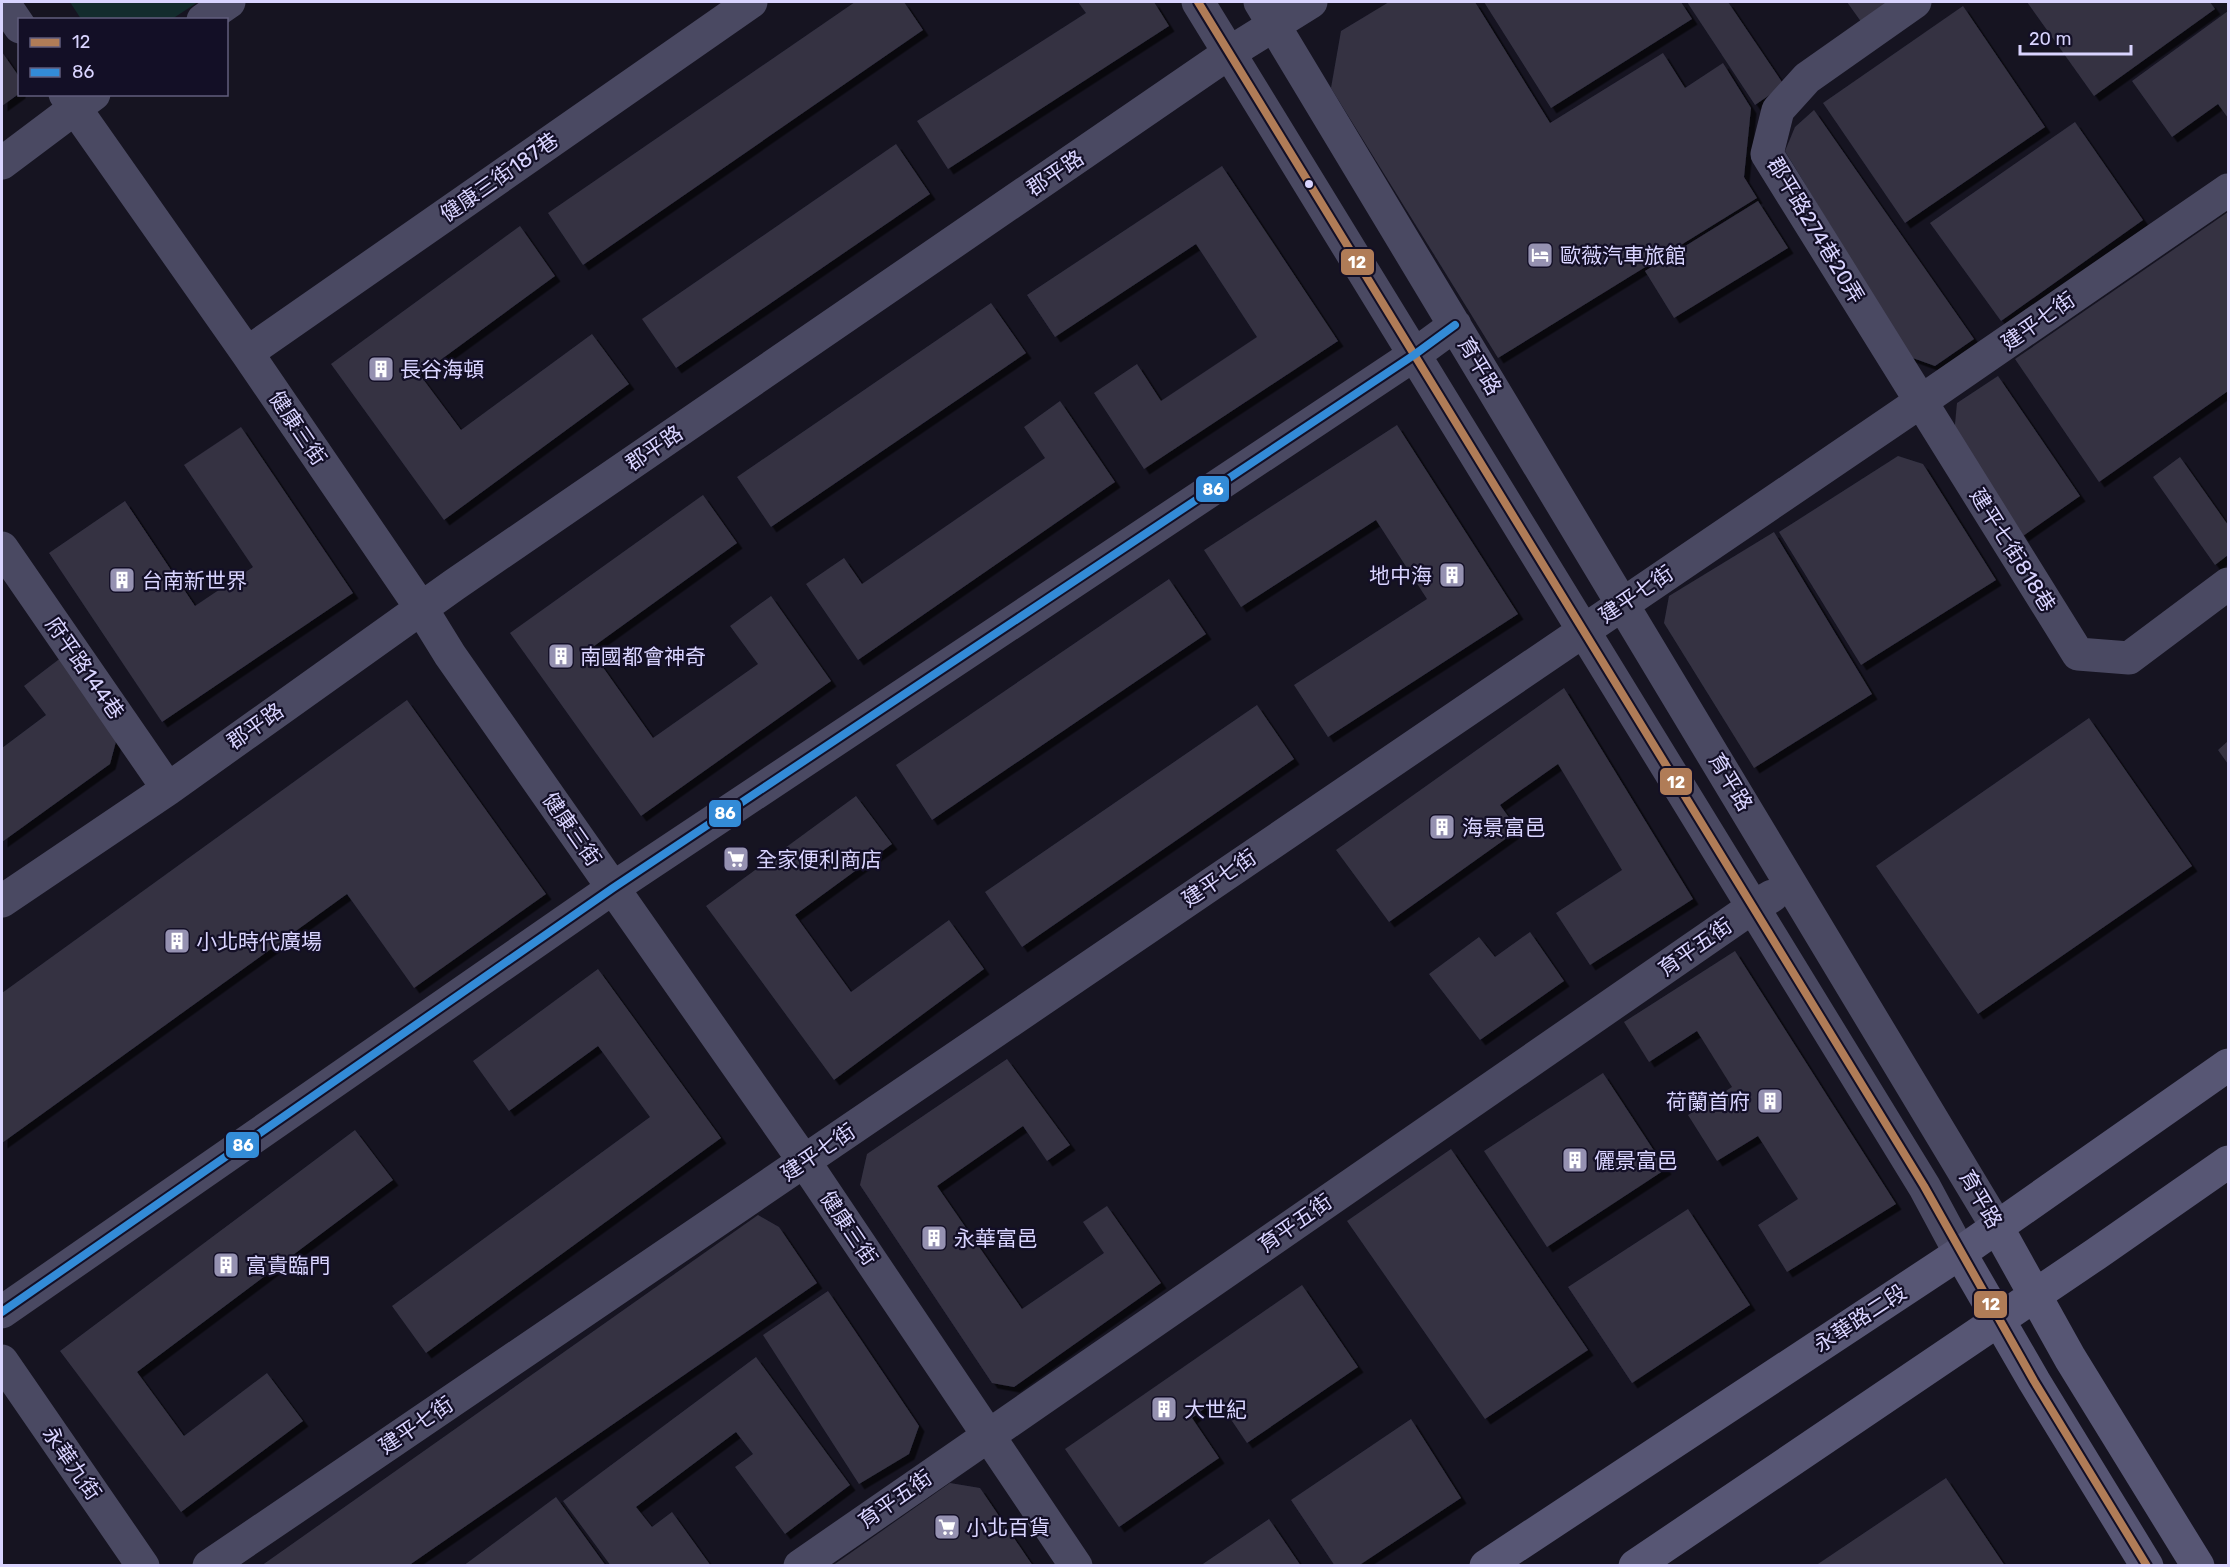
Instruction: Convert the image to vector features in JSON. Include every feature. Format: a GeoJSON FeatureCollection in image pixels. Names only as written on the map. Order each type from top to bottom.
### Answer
{"type":"FeatureCollection","features":[{"type":"Feature","properties":{"kind":"street"},"geometry":{"type":"LineString","coordinates":[[3,2],[18,24]]}},
{"type":"Feature","properties":{"kind":"street"},"geometry":{"type":"LineString","coordinates":[[206,18],[229,2]]}},
{"type":"Feature","properties":{"kind":"street","name":"健康三街187巷"},"geometry":{"type":"LineString","coordinates":[[247,353],[751,2]]}},
{"type":"Feature","properties":{"kind":"street","name":"育平路"},"geometry":{"type":"LineString","coordinates":[[1198,2],[1924,1186],[2034,1381],[2147,1566]]}},
{"type":"Feature","properties":{"kind":"street","name":"郡平路"},"geometry":{"type":"LineString","coordinates":[[2,901],[168,789],[422,608],[1229,53],[1268,14],[1311,2]]}},
{"type":"Feature","properties":{"kind":"street","name":"郡平路274巷20弄"},"geometry":{"type":"LineString","coordinates":[[1915,2],[1807,78],[1778,110],[1767,154],[1920,402]]}},
{"type":"Feature","properties":{"kind":"street","name":"育平路"},"geometry":{"type":"LineString","coordinates":[[1268,14],[1997,1227],[2070,1358],[2198,1566]]}},
{"type":"Feature","properties":{"kind":"street"},"geometry":{"type":"LineString","coordinates":[[2,163],[78,99]]}},
{"type":"Feature","properties":{"kind":"street","name":"健康三街"},"geometry":{"type":"LineString","coordinates":[[78,99],[247,353],[422,608],[450,656],[804,1161],[1076,1566]]}},
{"type":"Feature","properties":{"kind":"street","name":"建平七街"},"geometry":{"type":"LineString","coordinates":[[209,1566],[2229,190]]}},
{"type":"Feature","properties":{"kind":"street"},"geometry":{"type":"LineString","coordinates":[[2,1312],[613,888],[1414,355],[1455,325]]}},
{"type":"Feature","properties":{"kind":"street","name":"建平七街818巷"},"geometry":{"type":"LineString","coordinates":[[1920,402],[2078,654],[2129,658],[2229,584]]}},
{"type":"Feature","properties":{"kind":"street","name":"府平路144巷"},"geometry":{"type":"LineString","coordinates":[[2,548],[168,789]]}},
{"type":"Feature","properties":{"kind":"street","name":"育平五街"},"geometry":{"type":"LineString","coordinates":[[800,1566],[1753,907],[1792,884]]}},
{"type":"Feature","properties":{"kind":"street","name":"永華路二段"},"geometry":{"type":"LineString","coordinates":[[1486,1566],[1960,1253],[2229,1065]]}},
{"type":"Feature","properties":{"kind":"street"},"geometry":{"type":"LineString","coordinates":[[1635,1566],[2229,1162]]}},
{"type":"Feature","properties":{"kind":"street","name":"永華九街"},"geometry":{"type":"LineString","coordinates":[[2,1361],[143,1566]]}},
{"type":"Feature","properties":{"kind":"green space"},"geometry":{"type":"Polygon","coordinates":[[[70,2],[198,2],[174,18],[80,18],[70,2]]]}},
{"type":"Feature","properties":{"kind":"building"},"geometry":{"type":"Polygon","coordinates":[[[855,2],[904,2],[923,30],[583,265],[548,213],[855,2]]]}},
{"type":"Feature","properties":{"kind":"building"},"geometry":{"type":"Polygon","coordinates":[[[1078,2],[1154,2],[1169,26],[948,169],[917,121],[1086,13],[1078,2]]]}},
{"type":"Feature","properties":{"kind":"building"},"geometry":{"type":"Polygon","coordinates":[[[1389,2],[1475,2],[1550,123],[1663,53],[1685,88],[1723,63],[1751,108],[1744,177],[1757,198],[1498,358],[1331,88],[1341,31],[1389,2]]]}},
{"type":"Feature","properties":{"kind":"building"},"geometry":{"type":"Polygon","coordinates":[[[1484,2],[1681,2],[1692,19],[1551,108],[1484,2]]]}},
{"type":"Feature","properties":{"kind":"building"},"geometry":{"type":"Polygon","coordinates":[[[1687,2],[1728,2],[1784,85],[1755,105],[1687,2]]]}},
{"type":"Feature","properties":{"kind":"building"},"geometry":{"type":"Polygon","coordinates":[[[1847,2],[1892,2],[1862,23],[1847,2]]]}},
{"type":"Feature","properties":{"kind":"building"},"geometry":{"type":"Polygon","coordinates":[[[2027,2],[2210,2],[2215,9],[2094,96],[2027,2]]]}},
{"type":"Feature","properties":{"kind":"building"},"geometry":{"type":"Polygon","coordinates":[[[1963,6],[2045,127],[1905,223],[1823,103],[1963,6]]]}},
{"type":"Feature","properties":{"kind":"building"},"geometry":{"type":"Polygon","coordinates":[[[2228,11],[2228,118],[2218,104],[2172,137],[2132,81],[2228,11]]]}},
{"type":"Feature","properties":{"kind":"building"},"geometry":{"type":"Polygon","coordinates":[[[2,52],[18,75],[18,94],[2,106],[2,52]]]}},
{"type":"Feature","properties":{"kind":"building"},"geometry":{"type":"Polygon","coordinates":[[[1814,110],[1974,339],[1935,366],[1910,357],[1785,151],[1795,127],[1814,110]]]}},
{"type":"Feature","properties":{"kind":"building"},"geometry":{"type":"Polygon","coordinates":[[[2075,122],[2143,220],[2001,321],[1930,223],[2075,122]]]}},
{"type":"Feature","properties":{"kind":"building"},"geometry":{"type":"Polygon","coordinates":[[[896,144],[930,194],[676,368],[642,319],[896,144]]]}},
{"type":"Feature","properties":{"kind":"building"},"geometry":{"type":"Polygon","coordinates":[[[1222,166],[1338,341],[1144,469],[1094,393],[1137,364],[1161,401],[1257,337],[1196,244],[1055,337],[1027,295],[1222,166]]]}},
{"type":"Feature","properties":{"kind":"building"},"geometry":{"type":"Polygon","coordinates":[[[1758,201],[1788,248],[1674,318],[1645,271],[1758,201]]]}},
{"type":"Feature","properties":{"kind":"building"},"geometry":{"type":"Polygon","coordinates":[[[2228,212],[2228,391],[2099,482],[2015,359],[2228,212]]]}},
{"type":"Feature","properties":{"kind":"building","name":"長谷海頓"},"geometry":{"type":"Polygon","coordinates":[[[520,226],[555,276],[420,375],[461,430],[592,334],[629,384],[444,520],[331,364],[520,226]]]}},
{"type":"Feature","properties":{"kind":"building"},"geometry":{"type":"Polygon","coordinates":[[[991,303],[1026,353],[771,527],[737,477],[991,303]]]}},
{"type":"Feature","properties":{"kind":"building"},"geometry":{"type":"Polygon","coordinates":[[[1998,376],[2080,496],[2023,536],[1954,435],[1957,403],[1998,376]]]}},
{"type":"Feature","properties":{"kind":"building"},"geometry":{"type":"Polygon","coordinates":[[[1060,401],[1115,482],[858,660],[806,584],[844,558],[862,584],[1045,458],[1024,427],[1060,401]]]}},
{"type":"Feature","properties":{"kind":"building","name":"地中海"},"geometry":{"type":"Polygon","coordinates":[[[1397,425],[1518,614],[1328,737],[1294,685],[1427,599],[1376,520],[1241,607],[1204,550],[1397,425]]]}},
{"type":"Feature","properties":{"kind":"building","name":"台南新世界"},"geometry":{"type":"Polygon","coordinates":[[[241,427],[353,593],[162,722],[49,553],[125,501],[195,606],[253,567],[184,465],[241,427]]]}},
{"type":"Feature","properties":{"kind":"building"},"geometry":{"type":"Polygon","coordinates":[[[1898,456],[1923,464],[1996,580],[1861,665],[1779,532],[1898,456]]]}},
{"type":"Feature","properties":{"kind":"building"},"geometry":{"type":"Polygon","coordinates":[[[2180,457],[2228,525],[2228,555],[2215,565],[2153,477],[2180,457]]]}},
{"type":"Feature","properties":{"kind":"building","name":"南國都會神奇"},"geometry":{"type":"Polygon","coordinates":[[[703,495],[737,543],[590,649],[653,738],[758,664],[730,626],[771,596],[831,681],[641,816],[510,633],[703,495]]]}},
{"type":"Feature","properties":{"kind":"building"},"geometry":{"type":"Polygon","coordinates":[[[1774,532],[1872,694],[1754,768],[1664,623],[1669,596],[1774,532]]]}},
{"type":"Feature","properties":{"kind":"building"},"geometry":{"type":"Polygon","coordinates":[[[1169,579],[1206,634],[932,820],[896,765],[1169,579]]]}},
{"type":"Feature","properties":{"kind":"building"},"geometry":{"type":"Polygon","coordinates":[[[62,657],[118,734],[110,764],[2,842],[2,748],[46,715],[24,686],[62,657]]]}},
{"type":"Feature","properties":{"kind":"building","name":"海景富邑"},"geometry":{"type":"Polygon","coordinates":[[[1564,688],[1693,899],[1590,965],[1556,913],[1622,870],[1558,764],[1500,805],[1518,830],[1389,922],[1336,850],[1564,688]]]}},
{"type":"Feature","properties":{"kind":"building","name":"小北時代廣場"},"geometry":{"type":"Polygon","coordinates":[[[407,700],[546,894],[414,988],[347,894],[2,1143],[2,993],[407,700]]]}},
{"type":"Feature","properties":{"kind":"building"},"geometry":{"type":"Polygon","coordinates":[[[1257,705],[1294,759],[1022,947],[985,892],[1257,705]]]}},
{"type":"Feature","properties":{"kind":"building"},"geometry":{"type":"Polygon","coordinates":[[[2089,718],[2192,866],[1978,1014],[1876,866],[2089,718]]]}},
{"type":"Feature","properties":{"kind":"building"},"geometry":{"type":"Polygon","coordinates":[[[2228,741],[2228,764],[2218,750],[2228,741]]]}},
{"type":"Feature","properties":{"kind":"building"},"geometry":{"type":"Polygon","coordinates":[[[856,796],[892,844],[795,915],[851,992],[949,920],[984,969],[834,1080],[706,906],[856,796]]]}},
{"type":"Feature","properties":{"kind":"building"},"geometry":{"type":"Polygon","coordinates":[[[1530,932],[1564,981],[1480,1040],[1429,974],[1479,937],[1495,957],[1530,932]]]}},
{"type":"Feature","properties":{"kind":"building","name":"荷蘭首府"},"geometry":{"type":"Polygon","coordinates":[[[1735,951],[1896,1204],[1787,1272],[1758,1225],[1798,1199],[1758,1136],[1717,1161],[1688,1115],[1732,1087],[1697,1031],[1649,1062],[1624,1022],[1735,951]]]}},
{"type":"Feature","properties":{"kind":"building"},"geometry":{"type":"Polygon","coordinates":[[[598,969],[721,1138],[426,1353],[392,1306],[650,1117],[598,1046],[509,1111],[473,1061],[598,969]]]}},
{"type":"Feature","properties":{"kind":"building","name":"永華富邑"},"geometry":{"type":"Polygon","coordinates":[[[1007,1059],[1070,1145],[1047,1161],[1023,1126],[937,1186],[1022,1309],[1104,1253],[1083,1222],[1107,1206],[1161,1283],[1014,1387],[992,1383],[860,1185],[867,1154],[1007,1059]]]}},
{"type":"Feature","properties":{"kind":"building","name":"儷景富邑"},"geometry":{"type":"Polygon","coordinates":[[[1603,1073],[1666,1169],[1547,1247],[1484,1151],[1603,1073]]]}},
{"type":"Feature","properties":{"kind":"building","name":"富貴臨門"},"geometry":{"type":"Polygon","coordinates":[[[355,1130],[393,1180],[137,1372],[184,1436],[267,1373],[303,1421],[181,1512],[60,1351],[355,1130]]]}},
{"type":"Feature","properties":{"kind":"building"},"geometry":{"type":"Polygon","coordinates":[[[1451,1149],[1588,1350],[1485,1419],[1347,1221],[1451,1149]]]}},
{"type":"Feature","properties":{"kind":"building"},"geometry":{"type":"Polygon","coordinates":[[[1688,1209],[1750,1305],[1632,1383],[1568,1287],[1688,1209]]]}},
{"type":"Feature","properties":{"kind":"building"},"geometry":{"type":"Polygon","coordinates":[[[758,1215],[779,1227],[817,1283],[408,1566],[261,1566],[758,1215]]]}},
{"type":"Feature","properties":{"kind":"building","name":"大世紀"},"geometry":{"type":"Polygon","coordinates":[[[1302,1285],[1358,1367],[1247,1443],[1217,1399],[1192,1418],[1219,1458],[1119,1527],[1065,1449],[1302,1285]]]}},
{"type":"Feature","properties":{"kind":"building"},"geometry":{"type":"Polygon","coordinates":[[[828,1291],[919,1426],[909,1454],[859,1484],[763,1335],[828,1291]]]}},
{"type":"Feature","properties":{"kind":"building"},"geometry":{"type":"Polygon","coordinates":[[[756,1357],[850,1485],[785,1534],[735,1467],[753,1454],[736,1432],[636,1507],[652,1527],[672,1512],[711,1566],[611,1566],[563,1501],[756,1357]]]}},
{"type":"Feature","properties":{"kind":"building"},"geometry":{"type":"Polygon","coordinates":[[[1411,1419],[1461,1498],[1358,1566],[1335,1566],[1291,1500],[1411,1419]]]}},
{"type":"Feature","properties":{"kind":"building"},"geometry":{"type":"Polygon","coordinates":[[[1946,1478],[2005,1566],[1815,1566],[1946,1478]]]}},
{"type":"Feature","properties":{"kind":"building","name":"小北百貨"},"geometry":{"type":"Polygon","coordinates":[[[950,1483],[980,1488],[1033,1566],[832,1566],[950,1483]]]}},
{"type":"Feature","properties":{"kind":"building"},"geometry":{"type":"Polygon","coordinates":[[[556,1497],[606,1566],[463,1566],[556,1497]]]}},
{"type":"Feature","properties":{"kind":"building"},"geometry":{"type":"Polygon","coordinates":[[[1269,1519],[1301,1566],[1200,1566],[1269,1519]]]}},
{"type":"Feature","properties":{"kind":"transit line","name":"12"},"geometry":{"type":"LineString","coordinates":[[1198,2],[1924,1186],[2034,1381],[2147,1566]]}},
{"type":"Feature","properties":{"kind":"transit line","name":"86"},"geometry":{"type":"LineString","coordinates":[[2,1312],[613,888],[1414,355],[1455,325]]}},
{"type":"Feature","properties":{"kind":"place","name":"歐薇汽車旅館"},"geometry":{"type":"Point","coordinates":[1540,255]}},
{"type":"Feature","properties":{"kind":"place","name":"長谷海頓"},"geometry":{"type":"Point","coordinates":[381,369]}},
{"type":"Feature","properties":{"kind":"place","name":"地中海"},"geometry":{"type":"Point","coordinates":[1452,575]}},
{"type":"Feature","properties":{"kind":"place","name":"台南新世界"},"geometry":{"type":"Point","coordinates":[122,580]}},
{"type":"Feature","properties":{"kind":"place","name":"南國都會神奇"},"geometry":{"type":"Point","coordinates":[561,656]}},
{"type":"Feature","properties":{"kind":"place","name":"海景富邑"},"geometry":{"type":"Point","coordinates":[1442,827]}},
{"type":"Feature","properties":{"kind":"place","name":"全家便利商店"},"geometry":{"type":"Point","coordinates":[736,859]}},
{"type":"Feature","properties":{"kind":"place","name":"小北時代廣場"},"geometry":{"type":"Point","coordinates":[177,941]}},
{"type":"Feature","properties":{"kind":"place","name":"荷蘭首府"},"geometry":{"type":"Point","coordinates":[1770,1101]}},
{"type":"Feature","properties":{"kind":"place","name":"儷景富邑"},"geometry":{"type":"Point","coordinates":[1575,1160]}},
{"type":"Feature","properties":{"kind":"place","name":"永華富邑"},"geometry":{"type":"Point","coordinates":[934,1238]}},
{"type":"Feature","properties":{"kind":"place","name":"富貴臨門"},"geometry":{"type":"Point","coordinates":[226,1265]}},
{"type":"Feature","properties":{"kind":"place","name":"大世紀"},"geometry":{"type":"Point","coordinates":[1164,1409]}},
{"type":"Feature","properties":{"kind":"place","name":"小北百貨"},"geometry":{"type":"Point","coordinates":[947,1527]}}]}
